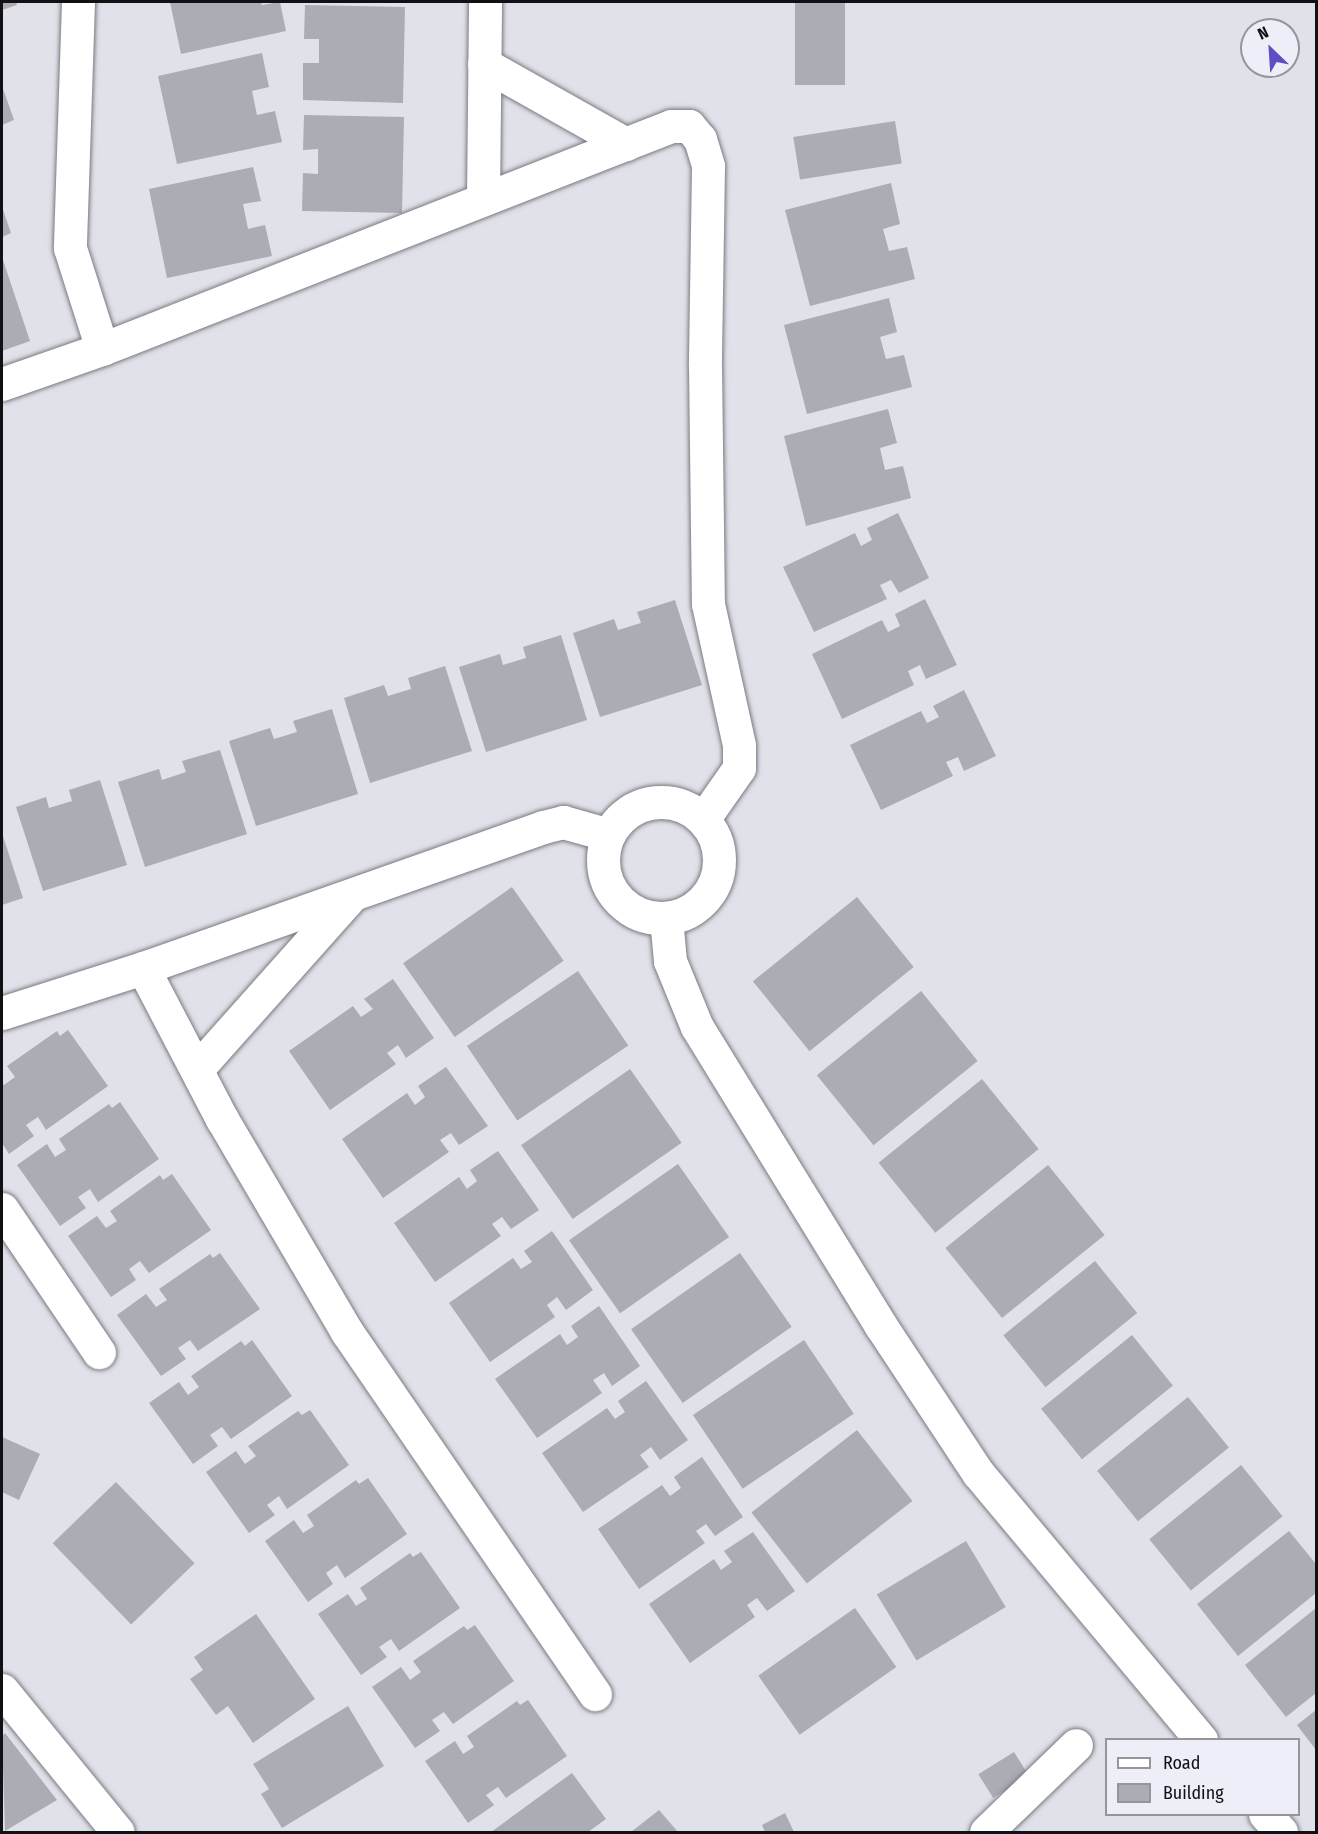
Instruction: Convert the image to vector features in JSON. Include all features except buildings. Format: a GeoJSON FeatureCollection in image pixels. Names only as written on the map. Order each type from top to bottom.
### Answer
{"type":"FeatureCollection","features":[{"type":"Feature","properties":{"kind":"street"},"geometry":{"type":"LineString","coordinates":[[78,2],[70,248],[102,349]]}},
{"type":"Feature","properties":{"kind":"street"},"geometry":{"type":"LineString","coordinates":[[483,199],[485,2]]}},
{"type":"Feature","properties":{"kind":"street"},"geometry":{"type":"LineString","coordinates":[[484,64],[626,144]]}},
{"type":"Feature","properties":{"kind":"street"},"geometry":{"type":"LineString","coordinates":[[2,384],[102,349],[671,126],[689,126],[703,146],[708,166],[705,365],[708,604],[739,745],[739,768],[704,818]]}},
{"type":"Feature","properties":{"kind":"street"},"geometry":{"type":"LineString","coordinates":[[670,800],[704,818],[715,836],[721,858],[716,880],[696,906],[666,918],[635,913],[612,894],[602,864],[606,834],[632,807],[670,800]]}},
{"type":"Feature","properties":{"kind":"street"},"geometry":{"type":"LineString","coordinates":[[2,1013],[143,968],[563,822],[606,834]]}},
{"type":"Feature","properties":{"kind":"street"},"geometry":{"type":"LineString","coordinates":[[196,1070],[352,894]]}},
{"type":"Feature","properties":{"kind":"street"},"geometry":{"type":"LineString","coordinates":[[666,918],[670,961],[697,1027],[881,1326],[978,1473],[1199,1738]]}},
{"type":"Feature","properties":{"kind":"street"},"geometry":{"type":"LineString","coordinates":[[143,968],[196,1070],[347,1332],[595,1694]]}},
{"type":"Feature","properties":{"kind":"street"},"geometry":{"type":"LineString","coordinates":[[2,1209],[99,1352]]}},
{"type":"Feature","properties":{"kind":"street"},"geometry":{"type":"LineString","coordinates":[[2,1690],[118,1833]]}},
{"type":"Feature","properties":{"kind":"street"},"geometry":{"type":"LineString","coordinates":[[986,1833],[1076,1745]]}},
{"type":"Feature","properties":{"kind":"street"},"geometry":{"type":"LineString","coordinates":[[1266,1816],[1281,1833]]}}]}
